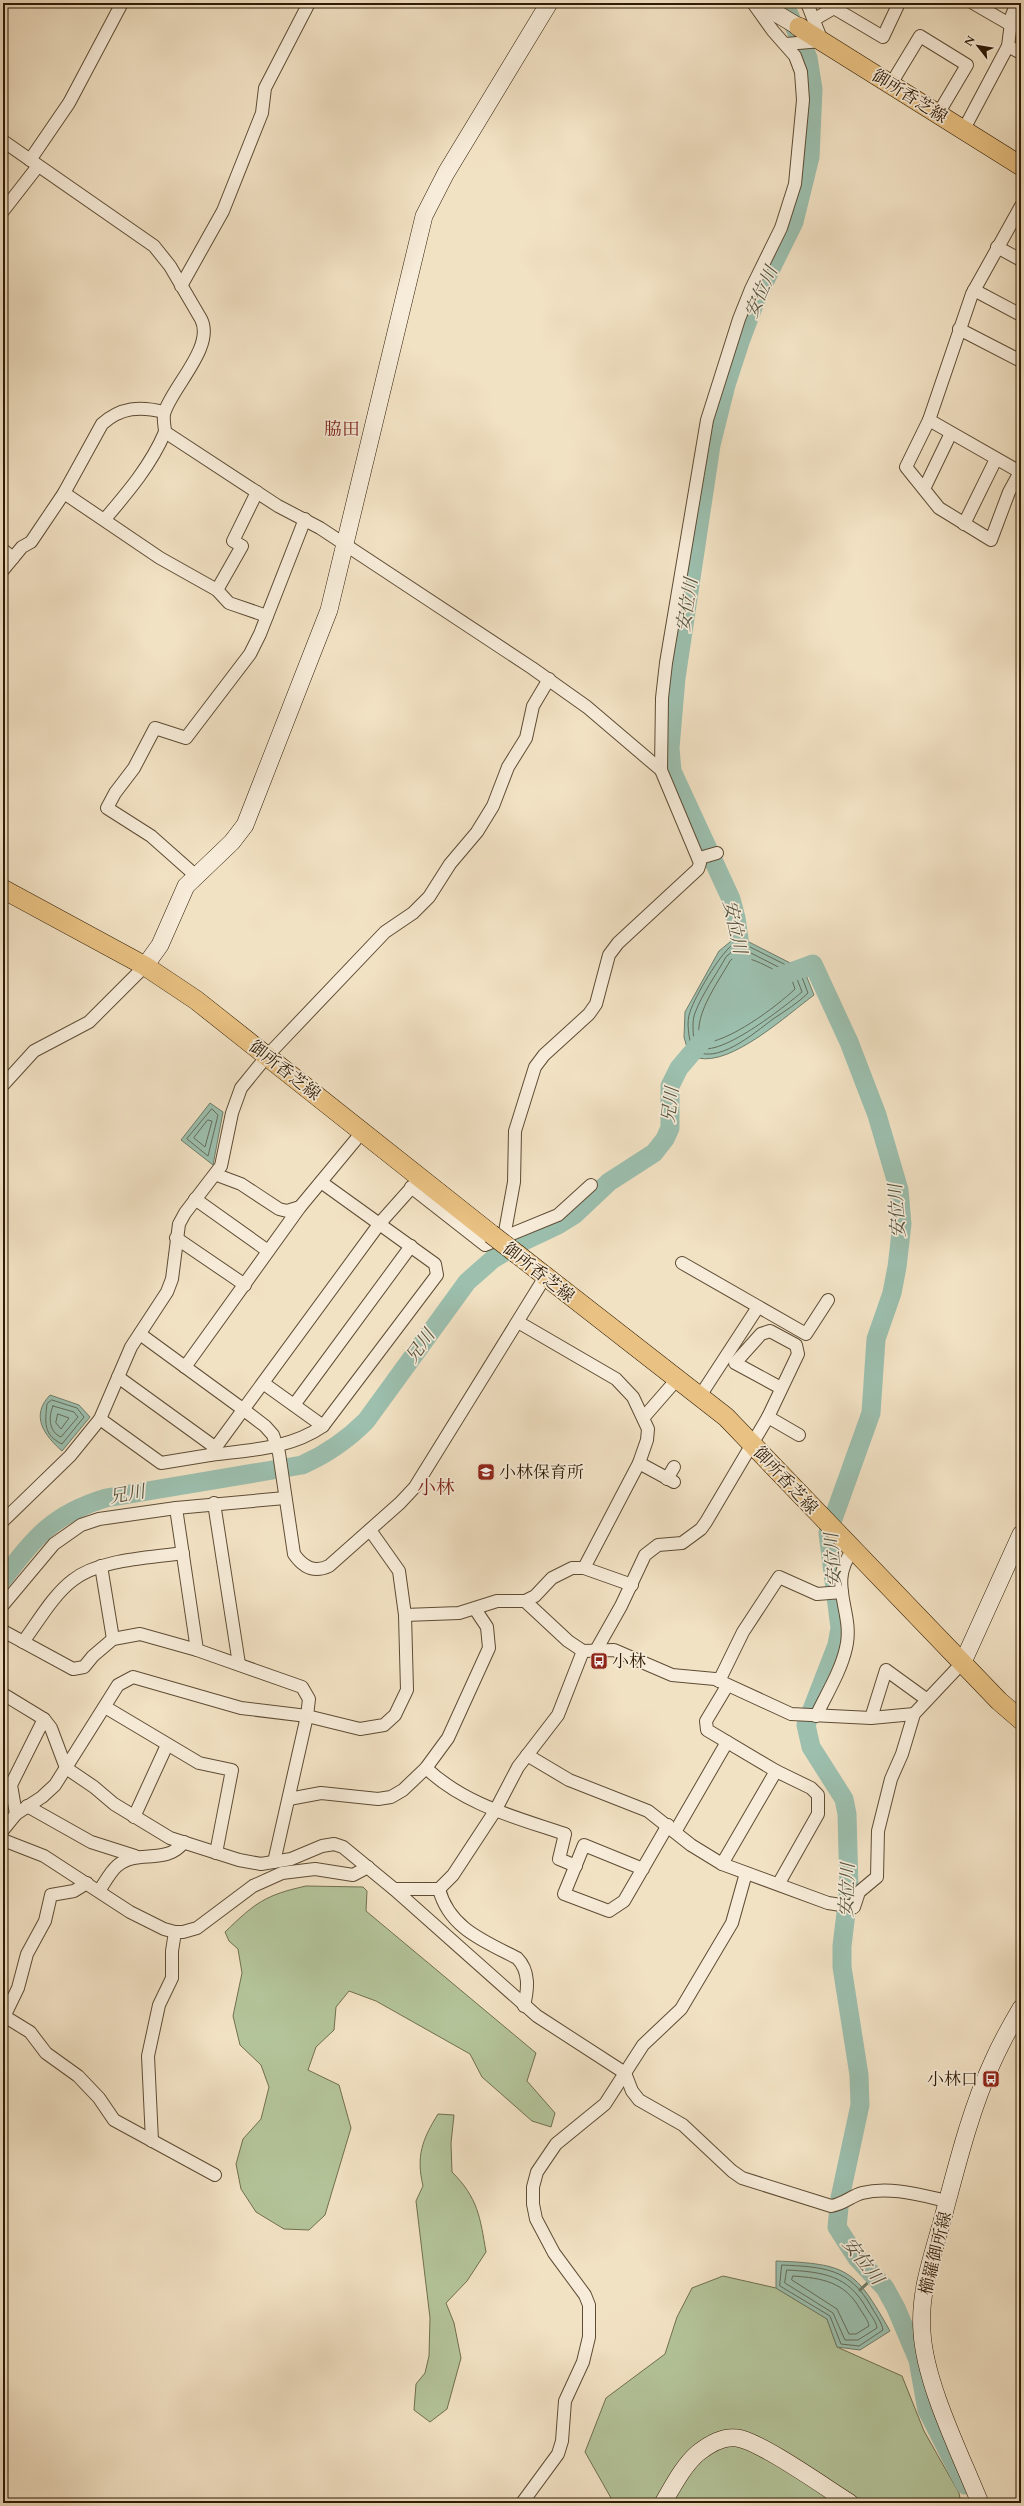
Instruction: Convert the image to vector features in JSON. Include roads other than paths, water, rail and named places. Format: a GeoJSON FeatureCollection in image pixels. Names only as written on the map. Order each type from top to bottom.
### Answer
{"type":"FeatureCollection","features":[{"type":"Feature","properties":{"kind":"main road","name":"御所香芝線"},"geometry":{"type":"LineString","coordinates":[[804,36],[891,84],[1021,166]]}},
{"type":"Feature","properties":{"kind":"main road","name":"御所香芝線"},"geometry":{"type":"LineString","coordinates":[[3,889],[145,966],[222,1020],[363,1131],[416,1182],[498,1236],[545,1277],[678,1378],[752,1443],[999,1701],[1021,1720]]}},
{"type":"Feature","properties":{"kind":"street"},"geometry":{"type":"LineString","coordinates":[[3,211],[34,163],[69,103],[122,3]]}},
{"type":"Feature","properties":{"kind":"street"},"geometry":{"type":"LineString","coordinates":[[181,286],[223,211],[262,113],[265,88],[309,3]]}},
{"type":"Feature","properties":{"kind":"street"},"geometry":{"type":"LineString","coordinates":[[3,1085],[34,1051],[89,1022],[145,966],[160,945],[178,900],[195,875],[232,842],[244,825],[323,626],[345,544],[424,216],[446,173],[549,3]]}},
{"type":"Feature","properties":{"kind":"street"},"geometry":{"type":"LineString","coordinates":[[753,3],[804,36]]}},
{"type":"Feature","properties":{"kind":"street"},"geometry":{"type":"LineString","coordinates":[[498,1236],[514,1182],[515,1131],[539,1060],[589,1014],[596,1004],[608,960],[618,943],[698,869],[700,858],[661,770],[662,698],[666,663],[707,420],[739,319],[751,289],[781,228],[795,184],[804,84],[799,62],[804,36],[807,3]]}},
{"type":"Feature","properties":{"kind":"street"},"geometry":{"type":"LineString","coordinates":[[804,36],[834,8],[883,37],[899,3]]}},
{"type":"Feature","properties":{"kind":"street"},"geometry":{"type":"LineString","coordinates":[[973,3],[1011,25]]}},
{"type":"Feature","properties":{"kind":"street"},"geometry":{"type":"LineString","coordinates":[[964,130],[1008,46],[1012,15],[1017,3]]}},
{"type":"Feature","properties":{"kind":"street"},"geometry":{"type":"LineString","coordinates":[[765,6],[804,36]]}},
{"type":"Feature","properties":{"kind":"street"},"geometry":{"type":"LineString","coordinates":[[891,84],[920,36],[967,65],[938,114]]}},
{"type":"Feature","properties":{"kind":"street"},"geometry":{"type":"LineString","coordinates":[[1008,46],[1021,53]]}},
{"type":"Feature","properties":{"kind":"street"},"geometry":{"type":"LineString","coordinates":[[3,142],[154,246],[162,255],[205,327],[202,345],[164,412],[165,432],[159,446],[133,486],[105,519]]}},
{"type":"Feature","properties":{"kind":"street"},"geometry":{"type":"LineString","coordinates":[[929,420],[996,459],[1020,471],[1009,492],[991,540],[940,508],[906,467],[929,420],[959,329],[974,290],[1021,206]]}},
{"type":"Feature","properties":{"kind":"street"},"geometry":{"type":"LineString","coordinates":[[997,247],[1021,260]]}},
{"type":"Feature","properties":{"kind":"street"},"geometry":{"type":"LineString","coordinates":[[974,290],[1021,316]]}},
{"type":"Feature","properties":{"kind":"street"},"geometry":{"type":"LineString","coordinates":[[959,329],[1020,360]]}},
{"type":"Feature","properties":{"kind":"street"},"geometry":{"type":"LineString","coordinates":[[3,570],[22,547],[31,542],[64,493],[95,433],[111,416],[136,407],[164,412]]}},
{"type":"Feature","properties":{"kind":"street"},"geometry":{"type":"LineString","coordinates":[[165,432],[257,492],[345,544],[548,679],[587,707],[661,770]]}},
{"type":"Feature","properties":{"kind":"street"},"geometry":{"type":"LineString","coordinates":[[924,489],[951,433]]}},
{"type":"Feature","properties":{"kind":"street"},"geometry":{"type":"LineString","coordinates":[[964,524],[996,459]]}},
{"type":"Feature","properties":{"kind":"street"},"geometry":{"type":"LineString","coordinates":[[217,590],[242,546],[233,541],[257,492]]}},
{"type":"Feature","properties":{"kind":"street"},"geometry":{"type":"LineString","coordinates":[[64,493],[105,519],[160,558],[217,590],[229,603],[267,616]]}},
{"type":"Feature","properties":{"kind":"street"},"geometry":{"type":"LineString","coordinates":[[195,875],[147,833],[107,808],[134,768],[155,728],[186,738],[250,654],[267,616],[305,519]]}},
{"type":"Feature","properties":{"kind":"street"},"geometry":{"type":"LineString","coordinates":[[3,550],[13,558]]}},
{"type":"Feature","properties":{"kind":"street"},"geometry":{"type":"LineString","coordinates":[[3,1521],[70,1456],[100,1419],[131,1347],[172,1279],[176,1238],[179,1224],[195,1199],[217,1175],[224,1157],[236,1100],[241,1088],[267,1056],[385,932],[413,913],[429,897],[448,868],[477,832],[493,806],[508,767],[526,738],[533,706],[548,679]]}},
{"type":"Feature","properties":{"kind":"street"},"geometry":{"type":"LineString","coordinates":[[700,858],[717,853]]}},
{"type":"Feature","properties":{"kind":"street"},"geometry":{"type":"LineString","coordinates":[[185,1367],[300,1207],[363,1131]]}},
{"type":"Feature","properties":{"kind":"street"},"geometry":{"type":"LineString","coordinates":[[217,1175],[241,1184],[279,1209],[286,1211],[300,1207]]}},
{"type":"Feature","properties":{"kind":"street"},"geometry":{"type":"LineString","coordinates":[[100,1419],[161,1463],[213,1452],[278,1449],[308,1436],[324,1426],[437,1275],[435,1264],[321,1182]]}},
{"type":"Feature","properties":{"kind":"street"},"geometry":{"type":"LineString","coordinates":[[213,1452],[380,1223],[416,1182]]}},
{"type":"Feature","properties":{"kind":"street"},"geometry":{"type":"LineString","coordinates":[[498,1236],[558,1215],[591,1185]]}},
{"type":"Feature","properties":{"kind":"street"},"geometry":{"type":"LineString","coordinates":[[195,1199],[268,1251]]}},
{"type":"Feature","properties":{"kind":"street"},"geometry":{"type":"LineString","coordinates":[[176,1238],[244,1285]]}},
{"type":"Feature","properties":{"kind":"street"},"geometry":{"type":"LineString","coordinates":[[294,1405],[411,1246]]}},
{"type":"Feature","properties":{"kind":"street"},"geometry":{"type":"LineString","coordinates":[[682,1263],[806,1334],[828,1300]]}},
{"type":"Feature","properties":{"kind":"street"},"geometry":{"type":"LineString","coordinates":[[140,1334],[265,1426],[278,1449],[294,1554],[299,1562],[313,1569],[321,1569],[329,1566],[370,1530],[415,1487],[545,1277]]}},
{"type":"Feature","properties":{"kind":"street"},"geometry":{"type":"LineString","coordinates":[[700,1396],[758,1307]]}},
{"type":"Feature","properties":{"kind":"street"},"geometry":{"type":"LineString","coordinates":[[518,1322],[616,1379],[633,1397],[644,1417],[648,1430],[647,1440],[639,1463],[584,1568]]}},
{"type":"Feature","properties":{"kind":"street"},"geometry":{"type":"LineString","coordinates":[[394,1889],[439,1889],[453,1876],[495,1811],[510,1779],[558,1715],[589,1652],[632,1585],[641,1563],[651,1548],[658,1545],[682,1543],[701,1529],[768,1417],[782,1388],[798,1354],[796,1346],[770,1332],[761,1334],[735,1363],[782,1388]]}},
{"type":"Feature","properties":{"kind":"street"},"geometry":{"type":"LineString","coordinates":[[118,1377],[213,1452]]}},
{"type":"Feature","properties":{"kind":"street"},"geometry":{"type":"LineString","coordinates":[[644,1417],[678,1378]]}},
{"type":"Feature","properties":{"kind":"street"},"geometry":{"type":"LineString","coordinates":[[263,1383],[324,1426]]}},
{"type":"Feature","properties":{"kind":"street"},"geometry":{"type":"LineString","coordinates":[[768,1417],[800,1435]]}},
{"type":"Feature","properties":{"kind":"street"},"geometry":{"type":"LineString","coordinates":[[639,1463],[670,1480],[674,1467]]}},
{"type":"Feature","properties":{"kind":"street"},"geometry":{"type":"LineString","coordinates":[[3,1605],[41,1557],[68,1533],[99,1519],[214,1503],[285,1498]]}},
{"type":"Feature","properties":{"kind":"street"},"geometry":{"type":"LineString","coordinates":[[214,1503],[239,1664]]}},
{"type":"Feature","properties":{"kind":"street"},"geometry":{"type":"LineString","coordinates":[[176,1508],[197,1650]]}},
{"type":"Feature","properties":{"kind":"street"},"geometry":{"type":"LineString","coordinates":[[3,1830],[16,1814],[50,1791],[118,1685],[133,1677],[241,1708],[307,1716],[360,1729],[384,1725],[395,1715],[407,1690],[405,1615],[399,1571],[370,1530]]}},
{"type":"Feature","properties":{"kind":"street"},"geometry":{"type":"LineString","coordinates":[[527,1755],[569,1780],[648,1811],[672,1828],[691,1845],[722,1864],[779,1883],[840,1906],[854,1907],[859,1892],[877,1877],[878,1831],[891,1779],[902,1754],[914,1714],[926,1699],[963,1662],[1021,1534]]}},
{"type":"Feature","properties":{"kind":"street"},"geometry":{"type":"LineString","coordinates":[[816,1716],[847,1648],[848,1633],[836,1594],[841,1570],[853,1550]]}},
{"type":"Feature","properties":{"kind":"street"},"geometry":{"type":"LineString","coordinates":[[22,1642],[72,1580],[101,1566],[183,1553]]}},
{"type":"Feature","properties":{"kind":"street"},"geometry":{"type":"LineString","coordinates":[[101,1566],[113,1639]]}},
{"type":"Feature","properties":{"kind":"street"},"geometry":{"type":"LineString","coordinates":[[405,1615],[459,1613],[497,1601],[525,1601],[535,1596],[562,1572],[572,1568],[584,1568],[632,1585]]}},
{"type":"Feature","properties":{"kind":"street"},"geometry":{"type":"LineString","coordinates":[[779,1883],[815,1819],[820,1805],[818,1795],[811,1788],[776,1771],[707,1730],[706,1721],[723,1684],[729,1665],[743,1632],[779,1577],[805,1590],[836,1594]]}},
{"type":"Feature","properties":{"kind":"street"},"geometry":{"type":"LineString","coordinates":[[525,1601],[568,1641],[589,1652],[614,1650],[672,1675],[723,1684],[778,1710],[802,1716],[871,1718],[914,1714]]}},
{"type":"Feature","properties":{"kind":"street"},"geometry":{"type":"LineString","coordinates":[[289,1799],[321,1793],[378,1799],[392,1796],[403,1790],[426,1768],[448,1738],[489,1648],[487,1627],[475,1609]]}},
{"type":"Feature","properties":{"kind":"street"},"geometry":{"type":"LineString","coordinates":[[3,1631],[73,1669],[84,1667],[93,1656],[113,1639],[130,1634],[150,1635],[239,1664],[302,1687],[309,1700],[307,1716],[274,1862]]}},
{"type":"Feature","properties":{"kind":"street"},"geometry":{"type":"LineString","coordinates":[[871,1718],[886,1670],[926,1699]]}},
{"type":"Feature","properties":{"kind":"street"},"geometry":{"type":"LineString","coordinates":[[3,1694],[44,1719],[51,1728],[66,1768],[156,1832],[248,1863],[274,1862],[291,1859],[322,1846],[334,1844],[348,1850],[394,1889],[524,2006],[552,2028],[625,2073],[632,2091],[640,2100],[683,2125],[732,2171],[751,2182],[832,2206],[844,2204],[859,2194],[884,2191],[916,2194],[947,2201]]}},
{"type":"Feature","properties":{"kind":"street"},"geometry":{"type":"LineString","coordinates":[[105,1707],[199,1763],[232,1770],[216,1853]]}},
{"type":"Feature","properties":{"kind":"street"},"geometry":{"type":"LineString","coordinates":[[16,1814],[11,1794],[13,1777],[44,1719]]}},
{"type":"Feature","properties":{"kind":"street"},"geometry":{"type":"LineString","coordinates":[[643,1869],[584,1845],[564,1894],[609,1911],[624,1901],[643,1869],[672,1828],[727,1742]]}},
{"type":"Feature","properties":{"kind":"street"},"geometry":{"type":"LineString","coordinates":[[134,1817],[167,1745]]}},
{"type":"Feature","properties":{"kind":"street"},"geometry":{"type":"LineString","coordinates":[[426,1768],[456,1793],[495,1811],[565,1834],[559,1859],[576,1866]]}},
{"type":"Feature","properties":{"kind":"street"},"geometry":{"type":"LineString","coordinates":[[722,1864],[776,1771]]}},
{"type":"Feature","properties":{"kind":"street"},"geometry":{"type":"LineString","coordinates":[[27,1806],[91,1842],[135,1856],[153,1858],[172,1854],[184,1842]]}},
{"type":"Feature","properties":{"kind":"street"},"geometry":{"type":"LineString","coordinates":[[3,1840],[44,1856],[136,1915],[175,1932],[184,1932],[197,1928],[252,1886],[282,1873],[314,1869],[354,1875],[368,1867]]}},
{"type":"Feature","properties":{"kind":"street"},"geometry":{"type":"LineString","coordinates":[[99,1891],[116,1866],[135,1856]]}},
{"type":"Feature","properties":{"kind":"street"},"geometry":{"type":"LineString","coordinates":[[522,2503],[558,2454],[562,2441],[565,2401],[583,2362],[589,2336],[589,2305],[585,2295],[544,2235],[536,2219],[533,2204],[533,2187],[537,2172],[545,2158],[556,2144],[605,2104],[653,2033],[680,2010],[732,1923],[746,1873]]}},
{"type":"Feature","properties":{"kind":"street"},"geometry":{"type":"LineString","coordinates":[[87,1884],[74,1892],[51,1895],[45,1921],[27,1954],[18,1988],[4,2018],[30,2032],[46,2053],[78,2076],[114,2120],[215,2175]]}},
{"type":"Feature","properties":{"kind":"street"},"geometry":{"type":"LineString","coordinates":[[439,1889],[447,1911],[466,1931],[517,1958],[523,1965],[527,1984],[524,2006]]}},
{"type":"Feature","properties":{"kind":"street"},"geometry":{"type":"LineString","coordinates":[[152,2141],[148,2056],[159,2006],[172,1978],[172,1951],[175,1932]]}},
{"type":"Feature","properties":{"kind":"street","name":"櫛羅御所線"},"geometry":{"type":"LineString","coordinates":[[980,2503],[931,2378],[922,2332],[922,2308],[926,2278],[947,2201],[982,2087],[993,2061],[1021,2008]]}},
{"type":"Feature","properties":{"kind":"street"},"geometry":{"type":"LineString","coordinates":[[663,2503],[683,2471],[697,2454],[716,2442],[736,2438],[757,2445],[850,2503]]}},
{"type":"Feature","properties":{"kind":"water"},"geometry":{"type":"Polygon","coordinates":[[[730,942],[749,942],[804,970],[814,995],[759,1037],[743,1047],[727,1054],[712,1058],[698,1058],[688,1051],[684,1037],[685,1012],[719,951],[730,942]]]}},
{"type":"Feature","properties":{"kind":"water"},"geometry":{"type":"Polygon","coordinates":[[[210,1103],[223,1112],[213,1165],[181,1140],[210,1103]]]}},
{"type":"Feature","properties":{"kind":"water"},"geometry":{"type":"Polygon","coordinates":[[[50,1395],[79,1405],[90,1417],[62,1451],[55,1445],[45,1432],[40,1418],[44,1403],[50,1395]]]}},
{"type":"Feature","properties":{"kind":"water"},"geometry":{"type":"Polygon","coordinates":[[[776,2261],[819,2264],[834,2268],[847,2274],[858,2282],[868,2294],[890,2331],[860,2350],[837,2347],[827,2319],[776,2288],[776,2261]]]}},
{"type":"Feature","properties":{"kind":"waterway","name":"安位川"},"geometry":{"type":"LineString","coordinates":[[743,967],[736,918],[731,899],[672,771],[670,748],[676,678],[711,445],[726,385],[740,342],[756,299],[794,222],[810,157],[813,89],[808,58],[785,5],[782,3]]}},
{"type":"Feature","properties":{"kind":"waterway","name":"安位川"},"geometry":{"type":"LineString","coordinates":[[778,977],[813,964],[849,1042],[877,1115],[899,1190],[902,1224],[897,1267],[892,1293],[876,1339],[871,1413],[828,1533],[840,1628],[837,1645],[806,1725],[811,1747],[844,1799],[847,1814],[849,1888],[842,1946],[842,1967],[859,2075],[860,2105],[840,2198],[837,2227],[857,2258],[885,2288],[896,2308],[918,2360],[927,2410],[965,2485]]}},
{"type":"Feature","properties":{"kind":"waterway","name":"兄川"},"geometry":{"type":"LineString","coordinates":[[3,1579],[26,1550],[47,1528],[72,1511],[88,1504],[106,1498],[302,1465],[328,1452],[344,1441],[366,1421],[467,1282],[493,1259],[574,1215],[609,1182],[654,1153],[665,1139],[670,1128],[670,1086],[679,1068],[708,1034]]}},
{"type":"Feature","properties":{"kind":"waterway"},"geometry":{"type":"LineString","coordinates":[[860,2290],[874,2277]]}},
{"type":"Feature","properties":{"kind":"place","name":"小林保育所"},"geometry":{"type":"Point","coordinates":[486,1472]}},
{"type":"Feature","properties":{"kind":"place","name":"小林"},"geometry":{"type":"Point","coordinates":[599,1661]}},
{"type":"Feature","properties":{"kind":"place","name":"小林口"},"geometry":{"type":"Point","coordinates":[991,2079]}},
{"type":"Feature","properties":{"kind":"district","name":"脇田"},"geometry":{"type":"Point","coordinates":[342,429]}},
{"type":"Feature","properties":{"kind":"district","name":"小林"},"geometry":{"type":"Point","coordinates":[436,1487]}}]}
